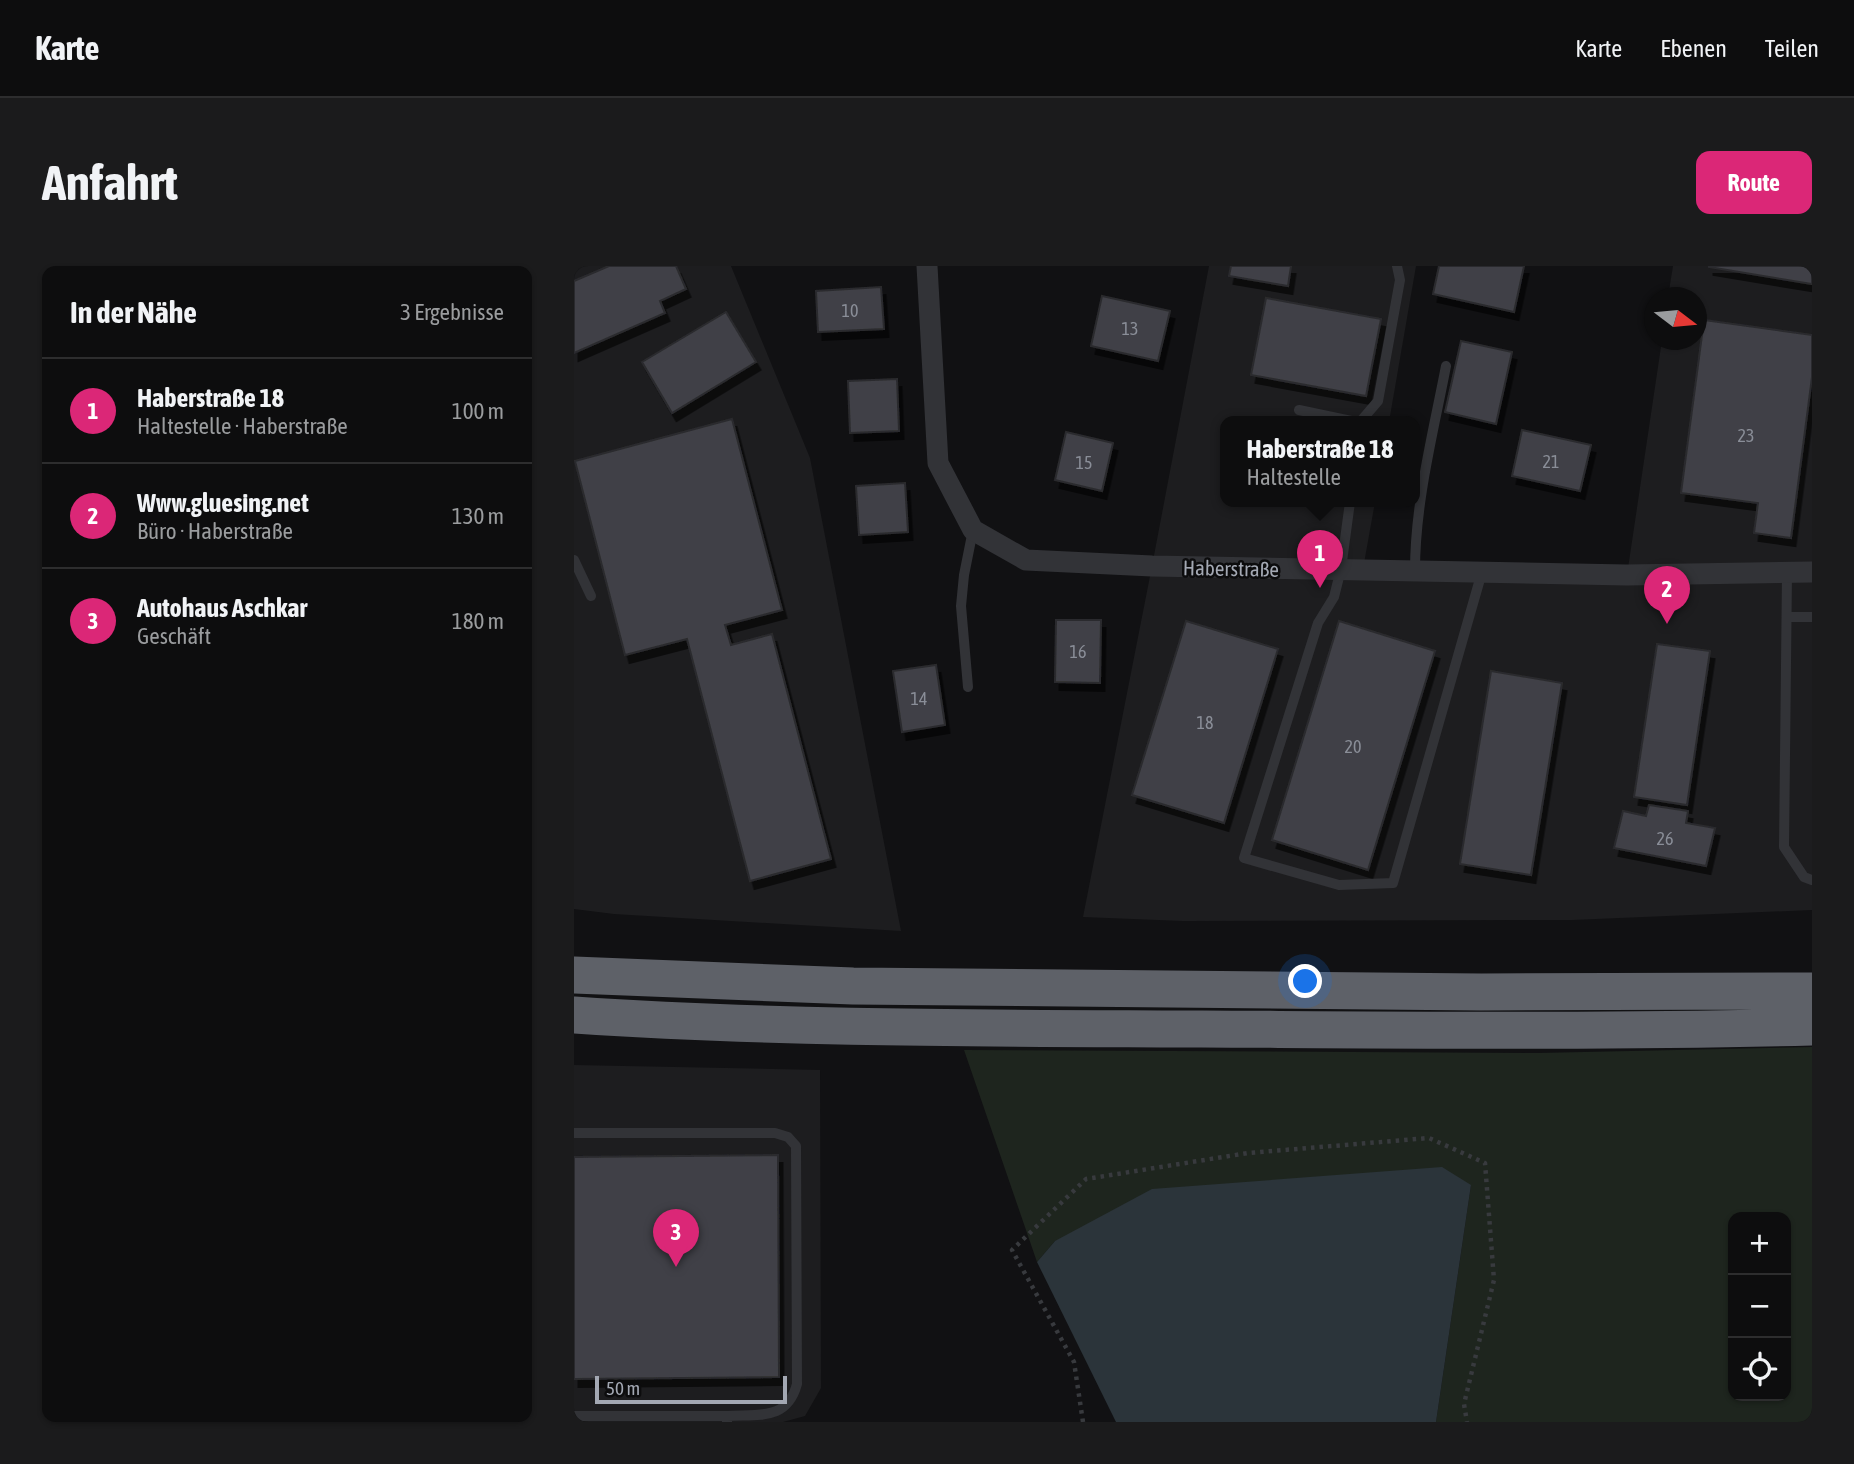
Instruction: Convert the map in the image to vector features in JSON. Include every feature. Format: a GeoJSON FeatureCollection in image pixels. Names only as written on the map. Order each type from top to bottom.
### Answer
{"type":"FeatureCollection","features":[{"type":"Feature","properties":{"kind":"highway"},"geometry":{"type":"LineString","coordinates":[[574,975],[853,986],[1481,992],[1812,991]]}},
{"type":"Feature","properties":{"kind":"highway"},"geometry":{"type":"LineString","coordinates":[[574,1015],[950,1028],[1661,1030],[1812,1027]]}},
{"type":"Feature","properties":{"kind":"street"},"geometry":{"type":"LineString","coordinates":[[927,266],[938,463],[973,530]]}},
{"type":"Feature","properties":{"kind":"street","name":"Haberstraße"},"geometry":{"type":"LineString","coordinates":[[973,530],[1026,560],[1152,566],[1627,575],[1812,572]]}},
{"type":"Feature","properties":{"kind":"lane"},"geometry":{"type":"LineString","coordinates":[[1364,416],[1378,401],[1400,280],[1398,266]]}},
{"type":"Feature","properties":{"kind":"lane"},"geometry":{"type":"LineString","coordinates":[[1420,502],[1446,366]]}},
{"type":"Feature","properties":{"kind":"lane"},"geometry":{"type":"LineString","coordinates":[[1299,411],[1326,416]]}},
{"type":"Feature","properties":{"kind":"lane"},"geometry":{"type":"LineString","coordinates":[[1349,507],[1341,569],[1334,597],[1318,623],[1244,858],[1339,886],[1394,883],[1482,572]]}},
{"type":"Feature","properties":{"kind":"lane"},"geometry":{"type":"LineString","coordinates":[[1415,571],[1419,507]]}},
{"type":"Feature","properties":{"kind":"lane"},"geometry":{"type":"LineString","coordinates":[[968,687],[961,606],[973,530]]}},
{"type":"Feature","properties":{"kind":"lane"},"geometry":{"type":"LineString","coordinates":[[574,560],[591,596]]}},
{"type":"Feature","properties":{"kind":"lane"},"geometry":{"type":"LineString","coordinates":[[1787,573],[1784,847],[1804,877],[1812,880]]}},
{"type":"Feature","properties":{"kind":"lane"},"geometry":{"type":"LineString","coordinates":[[1787,617],[1812,617]]}},
{"type":"Feature","properties":{"kind":"lane"},"geometry":{"type":"LineString","coordinates":[[574,1133],[775,1133],[788,1137],[796,1146],[797,1384],[793,1398],[784,1408],[770,1414],[727,1419],[579,1418]]}},
{"type":"Feature","properties":{"kind":"path"},"geometry":{"type":"LineString","coordinates":[[1083,1422],[1074,1362],[1012,1250],[1086,1179],[1248,1153],[1429,1138],[1485,1163],[1494,1280],[1464,1404],[1467,1422]]}},
{"type":"Feature","properties":{"kind":"shaded area"},"geometry":{"type":"Polygon","coordinates":[[[574,266],[731,266],[810,458],[901,931],[614,914],[574,909],[574,266]]]}},
{"type":"Feature","properties":{"kind":"shaded area"},"geometry":{"type":"Polygon","coordinates":[[[1209,266],[1416,266],[1390,416],[1220,416],[1220,507],[1374,507],[1363,569],[1627,575],[1661,350],[1707,350],[1707,287],[1670,287],[1673,266],[1812,266],[1812,910],[1572,920],[1183,921],[1083,917],[1209,266]]]}},
{"type":"Feature","properties":{"kind":"shaded area"},"geometry":{"type":"Polygon","coordinates":[[[1812,1047],[1812,1422],[1436,1422],[1471,1185],[1055,1241],[1037,1262],[964,1050],[1538,1053],[1812,1047]]]}},
{"type":"Feature","properties":{"kind":"shaded area"},"geometry":{"type":"Polygon","coordinates":[[[574,1065],[820,1070],[821,1388],[805,1416],[783,1422],[574,1422],[574,1065]]]}},
{"type":"Feature","properties":{"kind":"shaded area"},"geometry":{"type":"Polygon","coordinates":[[[1442,1167],[1471,1185],[1436,1422],[1116,1422],[1037,1262],[1055,1241],[1152,1189],[1442,1167]]]}},
{"type":"Feature","properties":{"kind":"building"},"geometry":{"type":"Polygon","coordinates":[[[609,266],[676,266],[686,289],[660,301],[665,313],[574,353],[574,281],[609,266]]]}},
{"type":"Feature","properties":{"kind":"building"},"geometry":{"type":"Polygon","coordinates":[[[1231,266],[1291,266],[1288,286],[1229,276],[1231,266]]]}},
{"type":"Feature","properties":{"kind":"building"},"geometry":{"type":"Polygon","coordinates":[[[1439,266],[1524,266],[1514,312],[1433,294],[1439,266]]]}},
{"type":"Feature","properties":{"kind":"building"},"geometry":{"type":"Polygon","coordinates":[[[1812,266],[1812,284],[1709,267],[1812,266]]]}},
{"type":"Feature","properties":{"kind":"building"},"geometry":{"type":"Polygon","coordinates":[[[881,287],[884,329],[818,332],[816,291],[881,287]]]}},
{"type":"Feature","properties":{"kind":"building"},"geometry":{"type":"Polygon","coordinates":[[[1102,296],[1170,311],[1158,361],[1091,346],[1102,296]]]}},
{"type":"Feature","properties":{"kind":"building"},"geometry":{"type":"Polygon","coordinates":[[[1266,298],[1381,319],[1366,396],[1251,375],[1266,298]]]}},
{"type":"Feature","properties":{"kind":"building"},"geometry":{"type":"Polygon","coordinates":[[[726,312],[756,362],[672,413],[642,362],[726,312]]]}},
{"type":"Feature","properties":{"kind":"building"},"geometry":{"type":"Polygon","coordinates":[[[1707,320],[1812,335],[1812,377],[1791,538],[1754,533],[1758,503],[1681,493],[1700,350],[1707,350],[1707,320]]]}},
{"type":"Feature","properties":{"kind":"building"},"geometry":{"type":"Polygon","coordinates":[[[1461,341],[1512,352],[1496,424],[1445,412],[1461,341]]]}},
{"type":"Feature","properties":{"kind":"building"},"geometry":{"type":"Polygon","coordinates":[[[897,379],[899,431],[850,433],[848,381],[897,379]]]}},
{"type":"Feature","properties":{"kind":"building"},"geometry":{"type":"Polygon","coordinates":[[[732,419],[782,610],[725,625],[731,645],[772,634],[831,859],[750,881],[687,639],[625,655],[575,461],[732,419]]]}},
{"type":"Feature","properties":{"kind":"building"},"geometry":{"type":"Polygon","coordinates":[[[1522,430],[1591,445],[1580,491],[1512,476],[1522,430]]]}},
{"type":"Feature","properties":{"kind":"building"},"geometry":{"type":"Polygon","coordinates":[[[1066,432],[1113,443],[1102,491],[1055,480],[1066,432]]]}},
{"type":"Feature","properties":{"kind":"building"},"geometry":{"type":"Polygon","coordinates":[[[905,483],[908,532],[859,535],[856,486],[905,483]]]}},
{"type":"Feature","properties":{"kind":"building"},"geometry":{"type":"Polygon","coordinates":[[[1056,620],[1101,620],[1100,683],[1055,682],[1056,620]]]}},
{"type":"Feature","properties":{"kind":"building"},"geometry":{"type":"Polygon","coordinates":[[[1186,621],[1278,649],[1224,823],[1132,795],[1186,621]]]}},
{"type":"Feature","properties":{"kind":"building"},"geometry":{"type":"Polygon","coordinates":[[[1339,621],[1435,651],[1368,870],[1272,840],[1339,621]]]}},
{"type":"Feature","properties":{"kind":"building"},"geometry":{"type":"Polygon","coordinates":[[[1657,644],[1710,651],[1687,805],[1634,797],[1657,644]]]}},
{"type":"Feature","properties":{"kind":"building"},"geometry":{"type":"Polygon","coordinates":[[[936,665],[945,725],[902,732],[893,671],[936,665]]]}},
{"type":"Feature","properties":{"kind":"building"},"geometry":{"type":"Polygon","coordinates":[[[1491,671],[1562,683],[1531,875],[1460,864],[1491,671]]]}},
{"type":"Feature","properties":{"kind":"building"},"geometry":{"type":"Polygon","coordinates":[[[1649,805],[1688,811],[1686,823],[1715,828],[1706,866],[1614,848],[1623,811],[1646,816],[1649,805]]]}},
{"type":"Feature","properties":{"kind":"building"},"geometry":{"type":"Polygon","coordinates":[[[778,1155],[779,1377],[574,1379],[574,1157],[778,1155]]]}},
{"type":"Feature","properties":{"kind":"place","name":"Haberstraße 18"},"geometry":{"type":"Point","coordinates":[1320,588]}},
{"type":"Feature","properties":{"kind":"place","name":"Www.gluesing.net"},"geometry":{"type":"Point","coordinates":[1667,624]}},
{"type":"Feature","properties":{"kind":"place","name":"Autohaus Aschkar"},"geometry":{"type":"Point","coordinates":[676,1267]}}]}
